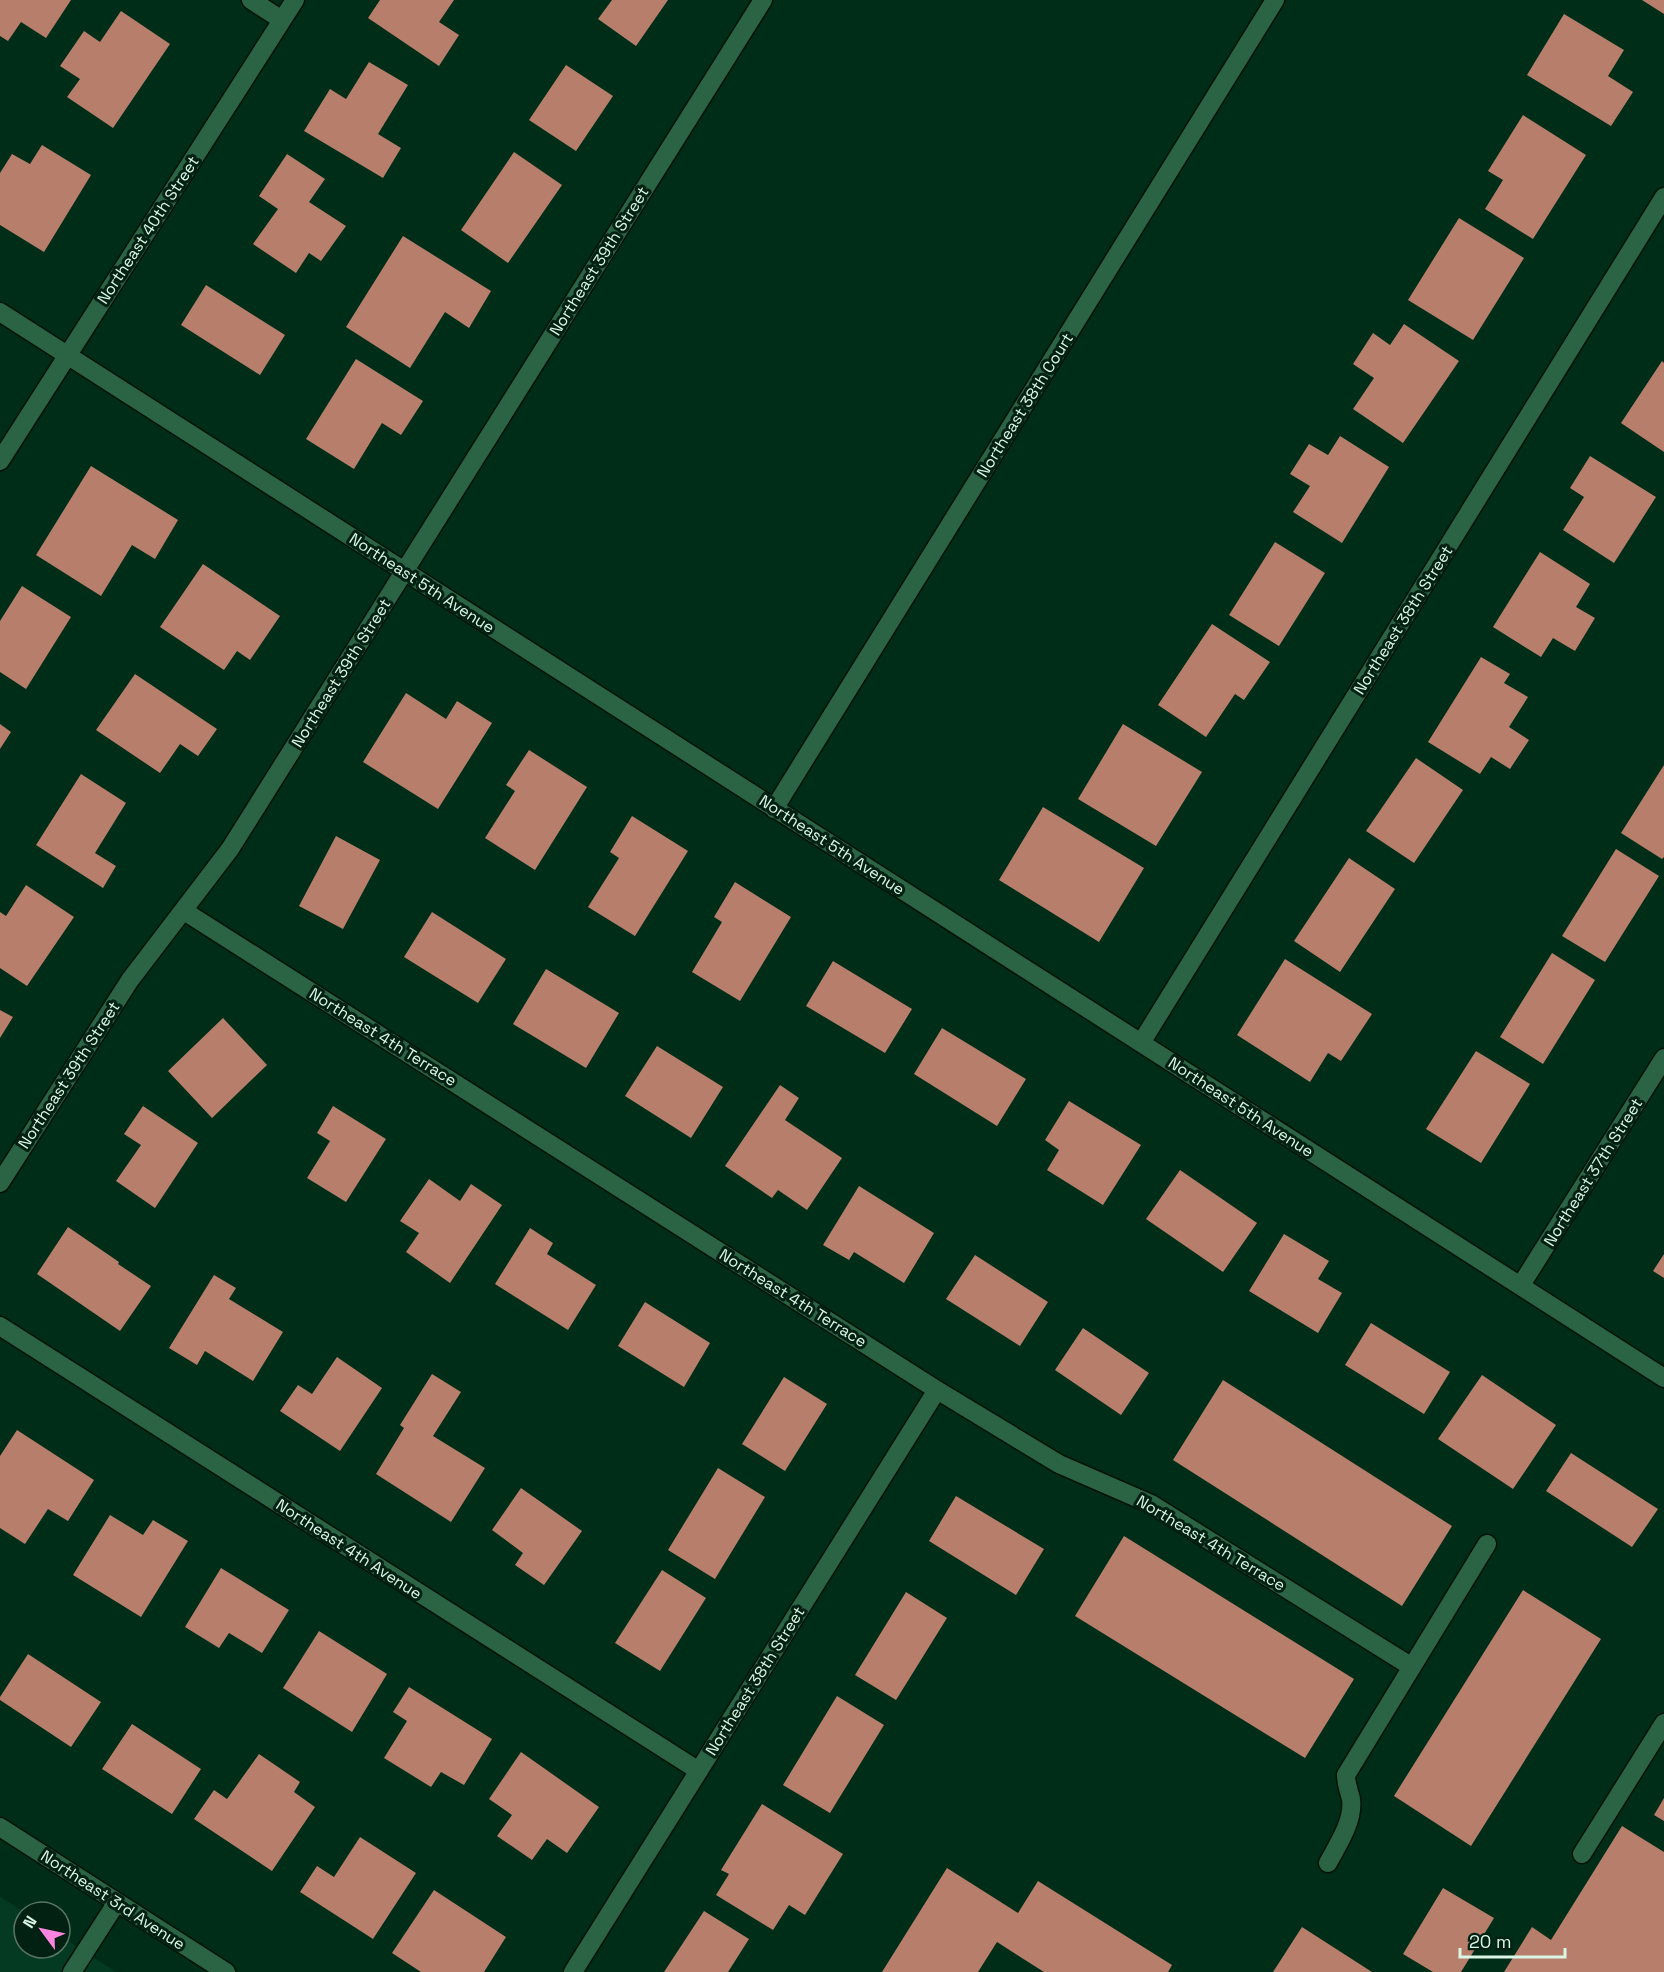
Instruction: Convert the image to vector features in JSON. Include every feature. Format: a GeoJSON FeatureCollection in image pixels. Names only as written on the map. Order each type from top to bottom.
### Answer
{"type":"FeatureCollection","features":[{"type":"Feature","properties":{"kind":"street"},"geometry":{"type":"LineString","coordinates":[[251,0],[282,20]]}},
{"type":"Feature","properties":{"kind":"street","name":"Northeast 40th Street"},"geometry":{"type":"LineString","coordinates":[[0,461],[295,0]]}},
{"type":"Feature","properties":{"kind":"street","name":"Northeast 39th Street"},"geometry":{"type":"LineString","coordinates":[[0,1184],[130,980],[230,849],[763,0]]}},
{"type":"Feature","properties":{"kind":"street","name":"Northeast 38th Court"},"geometry":{"type":"LineString","coordinates":[[774,809],[1275,0]]}},
{"type":"Feature","properties":{"kind":"street","name":"Northeast 38th Street"},"geometry":{"type":"LineString","coordinates":[[1141,1043],[1664,197]]}},
{"type":"Feature","properties":{"kind":"street","name":"Northeast 5th Avenue"},"geometry":{"type":"LineString","coordinates":[[0,312],[1664,1378]]}},
{"type":"Feature","properties":{"kind":"street","name":"Northeast 4th Terrace"},"geometry":{"type":"LineString","coordinates":[[184,911],[937,1390],[1059,1464],[1151,1504],[1412,1667]]}},
{"type":"Feature","properties":{"kind":"street","name":"Northeast 37th Street"},"geometry":{"type":"LineString","coordinates":[[1521,1286],[1664,1058]]}},
{"type":"Feature","properties":{"kind":"street","name":"Northeast 4th Avenue"},"geometry":{"type":"LineString","coordinates":[[0,1326],[699,1771]]}},
{"type":"Feature","properties":{"kind":"street","name":"Northeast 38th Street"},"geometry":{"type":"LineString","coordinates":[[573,1972],[937,1390]]}},
{"type":"Feature","properties":{"kind":"street"},"geometry":{"type":"LineString","coordinates":[[1328,1863],[1348,1823],[1351,1800],[1346,1787],[1346,1775],[1487,1544]]}},
{"type":"Feature","properties":{"kind":"street"},"geometry":{"type":"LineString","coordinates":[[1582,1854],[1664,1723]]}},
{"type":"Feature","properties":{"kind":"street","name":"Northeast 3rd Avenue"},"geometry":{"type":"LineString","coordinates":[[0,1827],[226,1972]]}},
{"type":"Feature","properties":{"kind":"street"},"geometry":{"type":"LineString","coordinates":[[72,1972],[117,1902]]}},
{"type":"Feature","properties":{"kind":"shaded area"},"geometry":{"type":"Polygon","coordinates":[[[0,1897],[12,1904],[12,1960],[72,1960],[72,1944],[116,1972],[0,1972],[0,1897]]]}},
{"type":"Feature","properties":{"kind":"building"},"geometry":{"type":"Polygon","coordinates":[[[0,0],[71,0],[46,38],[21,22],[8,41],[0,36],[0,0]]]}},
{"type":"Feature","properties":{"kind":"building"},"geometry":{"type":"Polygon","coordinates":[[[380,0],[454,0],[439,22],[459,35],[439,66],[368,18],[380,0]]]}},
{"type":"Feature","properties":{"kind":"building"},"geometry":{"type":"Polygon","coordinates":[[[612,0],[668,0],[636,46],[598,19],[612,0]]]}},
{"type":"Feature","properties":{"kind":"building"},"geometry":{"type":"Polygon","coordinates":[[[1642,0],[1664,0],[1664,14],[1642,0]]]}},
{"type":"Feature","properties":{"kind":"building"},"geometry":{"type":"Polygon","coordinates":[[[121,11],[170,44],[113,128],[67,97],[80,79],[60,66],[84,31],[100,42],[121,11]]]}},
{"type":"Feature","properties":{"kind":"building"},"geometry":{"type":"Polygon","coordinates":[[[1564,14],[1624,50],[1608,76],[1633,92],[1611,126],[1527,75],[1564,14]]]}},
{"type":"Feature","properties":{"kind":"building"},"geometry":{"type":"Polygon","coordinates":[[[369,62],[408,85],[378,134],[401,148],[383,178],[304,131],[330,89],[346,99],[369,62]]]}},
{"type":"Feature","properties":{"kind":"building"},"geometry":{"type":"Polygon","coordinates":[[[566,65],[613,96],[576,151],[529,120],[566,65]]]}},
{"type":"Feature","properties":{"kind":"building"},"geometry":{"type":"Polygon","coordinates":[[[1523,115],[1586,155],[1533,239],[1485,209],[1503,180],[1488,171],[1523,115]]]}},
{"type":"Feature","properties":{"kind":"building"},"geometry":{"type":"Polygon","coordinates":[[[42,145],[91,175],[44,252],[0,225],[0,173],[12,154],[30,164],[42,145]]]}},
{"type":"Feature","properties":{"kind":"building"},"geometry":{"type":"Polygon","coordinates":[[[514,152],[562,185],[508,263],[461,230],[514,152]]]}},
{"type":"Feature","properties":{"kind":"building"},"geometry":{"type":"Polygon","coordinates":[[[287,154],[325,179],[309,202],[346,226],[321,261],[309,253],[296,273],[253,244],[278,209],[259,196],[287,154]]]}},
{"type":"Feature","properties":{"kind":"building"},"geometry":{"type":"Polygon","coordinates":[[[1459,218],[1524,258],[1473,340],[1408,300],[1459,218]]]}},
{"type":"Feature","properties":{"kind":"building"},"geometry":{"type":"Polygon","coordinates":[[[403,236],[491,291],[469,328],[445,312],[410,368],[346,327],[403,236]]]}},
{"type":"Feature","properties":{"kind":"building"},"geometry":{"type":"Polygon","coordinates":[[[206,285],[285,335],[260,375],[181,325],[206,285]]]}},
{"type":"Feature","properties":{"kind":"building"},"geometry":{"type":"Polygon","coordinates":[[[1404,324],[1459,361],[1403,443],[1353,409],[1374,378],[1353,364],[1373,333],[1390,345],[1404,324]]]}},
{"type":"Feature","properties":{"kind":"building"},"geometry":{"type":"Polygon","coordinates":[[[356,359],[423,401],[401,435],[382,423],[354,469],[306,439],[356,359]]]}},
{"type":"Feature","properties":{"kind":"building"},"geometry":{"type":"Polygon","coordinates":[[[1662,361],[1664,363],[1664,452],[1621,423],[1662,361]]]}},
{"type":"Feature","properties":{"kind":"building"},"geometry":{"type":"Polygon","coordinates":[[[1340,436],[1389,467],[1342,543],[1293,512],[1310,486],[1290,474],[1309,444],[1328,455],[1340,436]]]}},
{"type":"Feature","properties":{"kind":"building"},"geometry":{"type":"Polygon","coordinates":[[[1590,456],[1656,497],[1614,563],[1563,530],[1584,497],[1570,488],[1590,456]]]}},
{"type":"Feature","properties":{"kind":"building"},"geometry":{"type":"Polygon","coordinates":[[[91,466],[178,520],[155,559],[132,545],[101,596],[36,555],[91,466]]]}},
{"type":"Feature","properties":{"kind":"building"},"geometry":{"type":"Polygon","coordinates":[[[1275,542],[1325,573],[1279,646],[1229,615],[1275,542]]]}},
{"type":"Feature","properties":{"kind":"building"},"geometry":{"type":"Polygon","coordinates":[[[1540,552],[1590,584],[1576,607],[1595,618],[1575,651],[1553,638],[1541,657],[1493,627],[1540,552]]]}},
{"type":"Feature","properties":{"kind":"building"},"geometry":{"type":"Polygon","coordinates":[[[203,564],[280,616],[250,660],[237,651],[224,670],[160,627],[203,564]]]}},
{"type":"Feature","properties":{"kind":"building"},"geometry":{"type":"Polygon","coordinates":[[[22,586],[71,617],[26,689],[0,672],[0,621],[22,586]]]}},
{"type":"Feature","properties":{"kind":"building"},"geometry":{"type":"Polygon","coordinates":[[[1212,624],[1270,662],[1244,700],[1235,694],[1206,737],[1158,705],[1212,624]]]}},
{"type":"Feature","properties":{"kind":"building"},"geometry":{"type":"Polygon","coordinates":[[[1481,657],[1510,674],[1504,683],[1528,697],[1509,727],[1529,740],[1510,769],[1491,757],[1480,774],[1428,742],[1481,657]]]}},
{"type":"Feature","properties":{"kind":"building"},"geometry":{"type":"Polygon","coordinates":[[[135,674],[217,729],[198,756],[180,744],[160,773],[96,730],[135,674]]]}},
{"type":"Feature","properties":{"kind":"building"},"geometry":{"type":"Polygon","coordinates":[[[406,693],[446,719],[457,701],[492,723],[438,809],[363,762],[406,693]]]}},
{"type":"Feature","properties":{"kind":"building"},"geometry":{"type":"Polygon","coordinates":[[[0,724],[11,732],[0,749],[0,724]]]}},
{"type":"Feature","properties":{"kind":"building"},"geometry":{"type":"Polygon","coordinates":[[[1123,724],[1202,772],[1156,846],[1078,799],[1123,724]]]}},
{"type":"Feature","properties":{"kind":"building"},"geometry":{"type":"Polygon","coordinates":[[[529,750],[587,787],[535,870],[485,838],[515,791],[506,785],[529,750]]]}},
{"type":"Feature","properties":{"kind":"building"},"geometry":{"type":"Polygon","coordinates":[[[1416,758],[1463,790],[1414,863],[1366,831],[1416,758]]]}},
{"type":"Feature","properties":{"kind":"building"},"geometry":{"type":"Polygon","coordinates":[[[1664,765],[1664,857],[1662,859],[1621,833],[1664,765]]]}},
{"type":"Feature","properties":{"kind":"building"},"geometry":{"type":"Polygon","coordinates":[[[81,774],[126,803],[95,853],[116,866],[103,888],[36,845],[81,774]]]}},
{"type":"Feature","properties":{"kind":"building"},"geometry":{"type":"Polygon","coordinates":[[[1043,807],[1144,868],[1099,942],[999,880],[1043,807]]]}},
{"type":"Feature","properties":{"kind":"building"},"geometry":{"type":"Polygon","coordinates":[[[632,816],[688,851],[635,936],[588,907],[619,858],[610,852],[632,816]]]}},
{"type":"Feature","properties":{"kind":"building"},"geometry":{"type":"Polygon","coordinates":[[[336,836],[380,860],[343,929],[299,906],[336,836]]]}},
{"type":"Feature","properties":{"kind":"building"},"geometry":{"type":"Polygon","coordinates":[[[1616,849],[1659,876],[1605,962],[1562,936],[1616,849]]]}},
{"type":"Feature","properties":{"kind":"building"},"geometry":{"type":"Polygon","coordinates":[[[1349,858],[1395,889],[1340,972],[1294,941],[1349,858]]]}},
{"type":"Feature","properties":{"kind":"building"},"geometry":{"type":"Polygon","coordinates":[[[735,882],[791,917],[740,1001],[692,972],[722,922],[714,917],[735,882]]]}},
{"type":"Feature","properties":{"kind":"building"},"geometry":{"type":"Polygon","coordinates":[[[26,885],[74,917],[27,986],[0,968],[0,912],[6,916],[26,885]]]}},
{"type":"Feature","properties":{"kind":"building"},"geometry":{"type":"Polygon","coordinates":[[[432,912],[506,959],[478,1003],[404,957],[432,912]]]}},
{"type":"Feature","properties":{"kind":"building"},"geometry":{"type":"Polygon","coordinates":[[[1552,953],[1595,980],[1543,1064],[1500,1037],[1552,953]]]}},
{"type":"Feature","properties":{"kind":"building"},"geometry":{"type":"Polygon","coordinates":[[[1285,959],[1372,1014],[1341,1061],[1328,1053],[1310,1082],[1237,1035],[1285,959]]]}},
{"type":"Feature","properties":{"kind":"building"},"geometry":{"type":"Polygon","coordinates":[[[833,961],[912,1009],[885,1053],[806,1006],[833,961]]]}},
{"type":"Feature","properties":{"kind":"building"},"geometry":{"type":"Polygon","coordinates":[[[546,969],[619,1013],[586,1068],[513,1024],[546,969]]]}},
{"type":"Feature","properties":{"kind":"building"},"geometry":{"type":"Polygon","coordinates":[[[0,1010],[13,1017],[0,1038],[0,1010]]]}},
{"type":"Feature","properties":{"kind":"building"},"geometry":{"type":"Polygon","coordinates":[[[223,1018],[267,1065],[212,1118],[168,1071],[223,1018]]]}},
{"type":"Feature","properties":{"kind":"building"},"geometry":{"type":"Polygon","coordinates":[[[942,1028],[1026,1079],[997,1126],[914,1074],[942,1028]]]}},
{"type":"Feature","properties":{"kind":"building"},"geometry":{"type":"Polygon","coordinates":[[[657,1046],[723,1087],[691,1138],[625,1096],[657,1046]]]}},
{"type":"Feature","properties":{"kind":"building"},"geometry":{"type":"Polygon","coordinates":[[[1476,1051],[1530,1084],[1481,1163],[1426,1129],[1476,1051]]]}},
{"type":"Feature","properties":{"kind":"building"},"geometry":{"type":"Polygon","coordinates":[[[780,1085],[799,1098],[785,1120],[842,1158],[807,1210],[778,1190],[772,1198],[725,1166],[780,1085]]]}},
{"type":"Feature","properties":{"kind":"building"},"geometry":{"type":"Polygon","coordinates":[[[1069,1101],[1141,1145],[1103,1205],[1047,1170],[1059,1150],[1045,1140],[1069,1101]]]}},
{"type":"Feature","properties":{"kind":"building"},"geometry":{"type":"Polygon","coordinates":[[[143,1106],[198,1143],[155,1208],[116,1181],[141,1145],[124,1134],[143,1106]]]}},
{"type":"Feature","properties":{"kind":"building"},"geometry":{"type":"Polygon","coordinates":[[[333,1106],[386,1139],[346,1202],[307,1178],[330,1141],[317,1133],[333,1106]]]}},
{"type":"Feature","properties":{"kind":"building"},"geometry":{"type":"Polygon","coordinates":[[[1180,1170],[1257,1223],[1223,1272],[1146,1219],[1180,1170]]]}},
{"type":"Feature","properties":{"kind":"building"},"geometry":{"type":"Polygon","coordinates":[[[429,1179],[460,1201],[471,1184],[502,1205],[450,1283],[406,1252],[419,1233],[400,1221],[429,1179]]]}},
{"type":"Feature","properties":{"kind":"building"},"geometry":{"type":"Polygon","coordinates":[[[859,1186],[934,1233],[904,1283],[854,1252],[849,1260],[823,1245],[859,1186]]]}},
{"type":"Feature","properties":{"kind":"building"},"geometry":{"type":"Polygon","coordinates":[[[68,1227],[151,1286],[120,1331],[37,1274],[68,1227]]]}},
{"type":"Feature","properties":{"kind":"building"},"geometry":{"type":"Polygon","coordinates":[[[530,1228],[553,1243],[547,1254],[596,1285],[568,1330],[495,1284],[530,1228]]]}},
{"type":"Feature","properties":{"kind":"building"},"geometry":{"type":"Polygon","coordinates":[[[1284,1234],[1329,1261],[1318,1279],[1342,1293],[1318,1333],[1249,1291],[1284,1234]]]}},
{"type":"Feature","properties":{"kind":"building"},"geometry":{"type":"Polygon","coordinates":[[[1664,1254],[1664,1278],[1653,1271],[1664,1254]]]}},
{"type":"Feature","properties":{"kind":"building"},"geometry":{"type":"Polygon","coordinates":[[[975,1255],[1048,1302],[1020,1346],[946,1299],[975,1255]]]}},
{"type":"Feature","properties":{"kind":"building"},"geometry":{"type":"Polygon","coordinates":[[[214,1275],[236,1288],[229,1299],[283,1332],[253,1381],[205,1351],[197,1365],[169,1348],[214,1275]]]}},
{"type":"Feature","properties":{"kind":"building"},"geometry":{"type":"Polygon","coordinates":[[[645,1302],[710,1343],[684,1387],[618,1346],[645,1302]]]}},
{"type":"Feature","properties":{"kind":"building"},"geometry":{"type":"Polygon","coordinates":[[[1371,1323],[1450,1372],[1424,1414],[1345,1365],[1371,1323]]]}},
{"type":"Feature","properties":{"kind":"building"},"geometry":{"type":"Polygon","coordinates":[[[1083,1328],[1149,1373],[1121,1415],[1055,1370],[1083,1328]]]}},
{"type":"Feature","properties":{"kind":"building"},"geometry":{"type":"Polygon","coordinates":[[[337,1357],[382,1388],[340,1451],[280,1411],[298,1385],[312,1394],[337,1357]]]}},
{"type":"Feature","properties":{"kind":"building"},"geometry":{"type":"Polygon","coordinates":[[[432,1374],[461,1392],[433,1436],[485,1468],[451,1522],[376,1474],[404,1428],[400,1425],[432,1374]]]}},
{"type":"Feature","properties":{"kind":"building"},"geometry":{"type":"Polygon","coordinates":[[[1482,1375],[1556,1425],[1513,1489],[1438,1439],[1482,1375]]]}},
{"type":"Feature","properties":{"kind":"building"},"geometry":{"type":"Polygon","coordinates":[[[784,1377],[827,1404],[785,1471],[742,1444],[784,1377]]]}},
{"type":"Feature","properties":{"kind":"building"},"geometry":{"type":"Polygon","coordinates":[[[1223,1380],[1452,1526],[1402,1606],[1173,1460],[1223,1380]]]}},
{"type":"Feature","properties":{"kind":"building"},"geometry":{"type":"Polygon","coordinates":[[[17,1430],[94,1480],[68,1521],[48,1509],[25,1544],[0,1528],[0,1456],[17,1430]]]}},
{"type":"Feature","properties":{"kind":"building"},"geometry":{"type":"Polygon","coordinates":[[[1571,1453],[1658,1509],[1632,1547],[1546,1491],[1571,1453]]]}},
{"type":"Feature","properties":{"kind":"building"},"geometry":{"type":"Polygon","coordinates":[[[718,1468],[765,1497],[715,1579],[668,1550],[718,1468]]]}},
{"type":"Feature","properties":{"kind":"building"},"geometry":{"type":"Polygon","coordinates":[[[521,1488],[582,1531],[544,1585],[515,1565],[523,1553],[492,1530],[521,1488]]]}},
{"type":"Feature","properties":{"kind":"building"},"geometry":{"type":"Polygon","coordinates":[[[956,1496],[1044,1549],[1016,1595],[929,1541],[956,1496]]]}},
{"type":"Feature","properties":{"kind":"building"},"geometry":{"type":"Polygon","coordinates":[[[110,1515],[143,1535],[153,1520],[188,1541],[141,1617],[73,1575],[110,1515]]]}},
{"type":"Feature","properties":{"kind":"building"},"geometry":{"type":"Polygon","coordinates":[[[1124,1536],[1354,1679],[1305,1758],[1075,1616],[1124,1536]]]}},
{"type":"Feature","properties":{"kind":"building"},"geometry":{"type":"Polygon","coordinates":[[[221,1568],[289,1610],[262,1653],[229,1633],[219,1648],[185,1627],[221,1568]]]}},
{"type":"Feature","properties":{"kind":"building"},"geometry":{"type":"Polygon","coordinates":[[[662,1570],[706,1598],[660,1671],[615,1643],[662,1570]]]}},
{"type":"Feature","properties":{"kind":"building"},"geometry":{"type":"Polygon","coordinates":[[[1523,1590],[1601,1639],[1471,1846],[1394,1796],[1523,1590]]]}},
{"type":"Feature","properties":{"kind":"building"},"geometry":{"type":"Polygon","coordinates":[[[906,1592],[947,1618],[896,1700],[855,1675],[906,1592]]]}},
{"type":"Feature","properties":{"kind":"building"},"geometry":{"type":"Polygon","coordinates":[[[319,1631],[387,1674],[352,1732],[283,1688],[319,1631]]]}},
{"type":"Feature","properties":{"kind":"building"},"geometry":{"type":"Polygon","coordinates":[[[28,1654],[101,1702],[71,1747],[0,1700],[28,1654]]]}},
{"type":"Feature","properties":{"kind":"building"},"geometry":{"type":"Polygon","coordinates":[[[409,1687],[492,1739],[464,1785],[441,1772],[431,1787],[384,1758],[407,1721],[393,1712],[409,1687]]]}},
{"type":"Feature","properties":{"kind":"building"},"geometry":{"type":"Polygon","coordinates":[[[837,1696],[884,1725],[830,1813],[783,1785],[837,1696]]]}},
{"type":"Feature","properties":{"kind":"building"},"geometry":{"type":"Polygon","coordinates":[[[132,1724],[201,1769],[172,1814],[102,1769],[132,1724]]]}},
{"type":"Feature","properties":{"kind":"building"},"geometry":{"type":"Polygon","coordinates":[[[521,1752],[599,1807],[567,1853],[547,1839],[532,1860],[497,1836],[512,1815],[489,1799],[521,1752]]]}},
{"type":"Feature","properties":{"kind":"building"},"geometry":{"type":"Polygon","coordinates":[[[259,1754],[300,1782],[294,1792],[315,1807],[272,1871],[194,1819],[214,1790],[227,1799],[259,1754]]]}},
{"type":"Feature","properties":{"kind":"building"},"geometry":{"type":"Polygon","coordinates":[[[1664,1798],[1664,1821],[1654,1815],[1664,1798]]]}},
{"type":"Feature","properties":{"kind":"building"},"geometry":{"type":"Polygon","coordinates":[[[762,1804],[843,1854],[805,1915],[789,1905],[773,1930],[716,1895],[729,1874],[721,1870],[762,1804]]]}},
{"type":"Feature","properties":{"kind":"building"},"geometry":{"type":"Polygon","coordinates":[[[1622,1826],[1664,1852],[1664,1972],[1504,1972],[1532,1927],[1551,1940],[1622,1826]]]}},
{"type":"Feature","properties":{"kind":"building"},"geometry":{"type":"Polygon","coordinates":[[[360,1837],[416,1873],[373,1939],[300,1892],[317,1866],[334,1877],[360,1837]]]}},
{"type":"Feature","properties":{"kind":"building"},"geometry":{"type":"Polygon","coordinates":[[[947,1868],[1018,1913],[1038,1881],[1172,1965],[1168,1972],[1044,1972],[997,1942],[978,1972],[882,1972],[947,1868]]]}},
{"type":"Feature","properties":{"kind":"building"},"geometry":{"type":"Polygon","coordinates":[[[1443,1888],[1494,1918],[1461,1972],[1433,1972],[1403,1954],[1443,1888]]]}},
{"type":"Feature","properties":{"kind":"building"},"geometry":{"type":"Polygon","coordinates":[[[434,1890],[506,1937],[484,1972],[421,1972],[392,1953],[434,1890]]]}},
{"type":"Feature","properties":{"kind":"building"},"geometry":{"type":"Polygon","coordinates":[[[704,1911],[749,1939],[728,1972],[664,1972],[704,1911]]]}},
{"type":"Feature","properties":{"kind":"building"},"geometry":{"type":"Polygon","coordinates":[[[1302,1927],[1372,1972],[1273,1972],[1302,1927]]]}}]}
